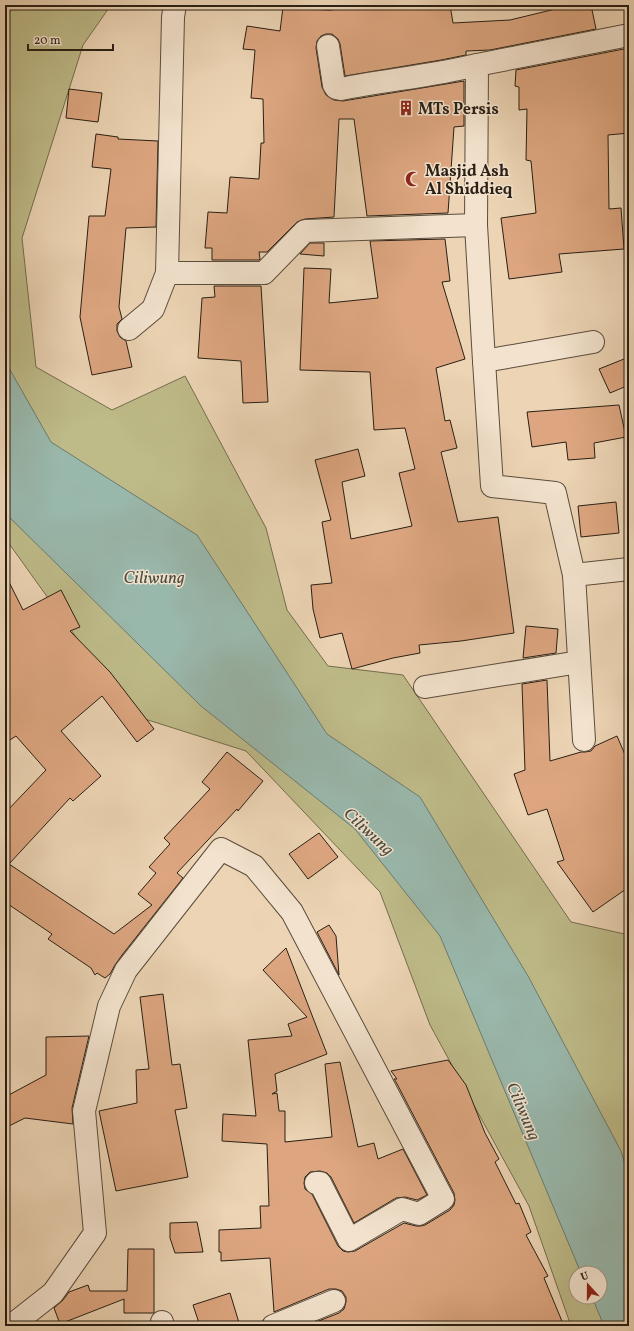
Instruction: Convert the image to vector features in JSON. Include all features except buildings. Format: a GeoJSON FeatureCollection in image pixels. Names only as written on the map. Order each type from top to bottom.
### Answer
{"type":"FeatureCollection","features":[{"type":"Feature","properties":{"kind":"street"},"geometry":{"type":"LineString","coordinates":[[129,329],[153,309],[167,274],[173,17],[175,5]]}},
{"type":"Feature","properties":{"kind":"street"},"geometry":{"type":"LineString","coordinates":[[328,46],[334,85],[336,88],[341,89],[454,70],[629,35]]}},
{"type":"Feature","properties":{"kind":"street"},"geometry":{"type":"LineString","coordinates":[[476,65],[476,225],[492,486],[555,493],[574,575],[584,740]]}},
{"type":"Feature","properties":{"kind":"street"},"geometry":{"type":"LineString","coordinates":[[167,274],[264,273],[305,231],[476,225]]}},
{"type":"Feature","properties":{"kind":"street"},"geometry":{"type":"LineString","coordinates":[[484,361],[593,342]]}},
{"type":"Feature","properties":{"kind":"street"},"geometry":{"type":"LineString","coordinates":[[574,575],[629,569]]}},
{"type":"Feature","properties":{"kind":"street"},"geometry":{"type":"LineString","coordinates":[[425,687],[579,662]]}},
{"type":"Feature","properties":{"kind":"street"},"geometry":{"type":"LineString","coordinates":[[11,1326],[53,1293],[95,1233],[84,1111],[109,1006],[126,970],[221,849],[254,866],[292,912],[443,1198],[419,1214],[402,1210],[349,1240],[320,1183],[316,1182]]}},
{"type":"Feature","properties":{"kind":"street"},"geometry":{"type":"LineString","coordinates":[[274,1326],[334,1302]]}},
{"type":"Feature","properties":{"kind":"shaded area"},"geometry":{"type":"Polygon","coordinates":[[[5,5],[111,5],[83,45],[22,238],[36,367],[112,410],[185,376],[266,528],[287,610],[328,666],[403,675],[571,922],[629,935],[629,1326],[571,1326],[529,1206],[430,1025],[380,892],[246,751],[132,715],[5,538],[5,5]]]}},
{"type":"Feature","properties":{"kind":"water","name":"Ciliwung"},"geometry":{"type":"Polygon","coordinates":[[[5,361],[51,442],[197,535],[327,734],[420,797],[528,976],[621,1151],[629,1177],[629,1326],[604,1326],[595,1305],[608,1305],[608,1265],[578,1265],[440,936],[355,829],[201,706],[5,513],[5,361]]]}},
{"type":"Feature","properties":{"kind":"place","name":"MTs Persis"},"geometry":{"type":"Point","coordinates":[406,108]}},
{"type":"Feature","properties":{"kind":"place","name":"Masjid Ash Al Shiddieq"},"geometry":{"type":"Point","coordinates":[413,179]}}]}
